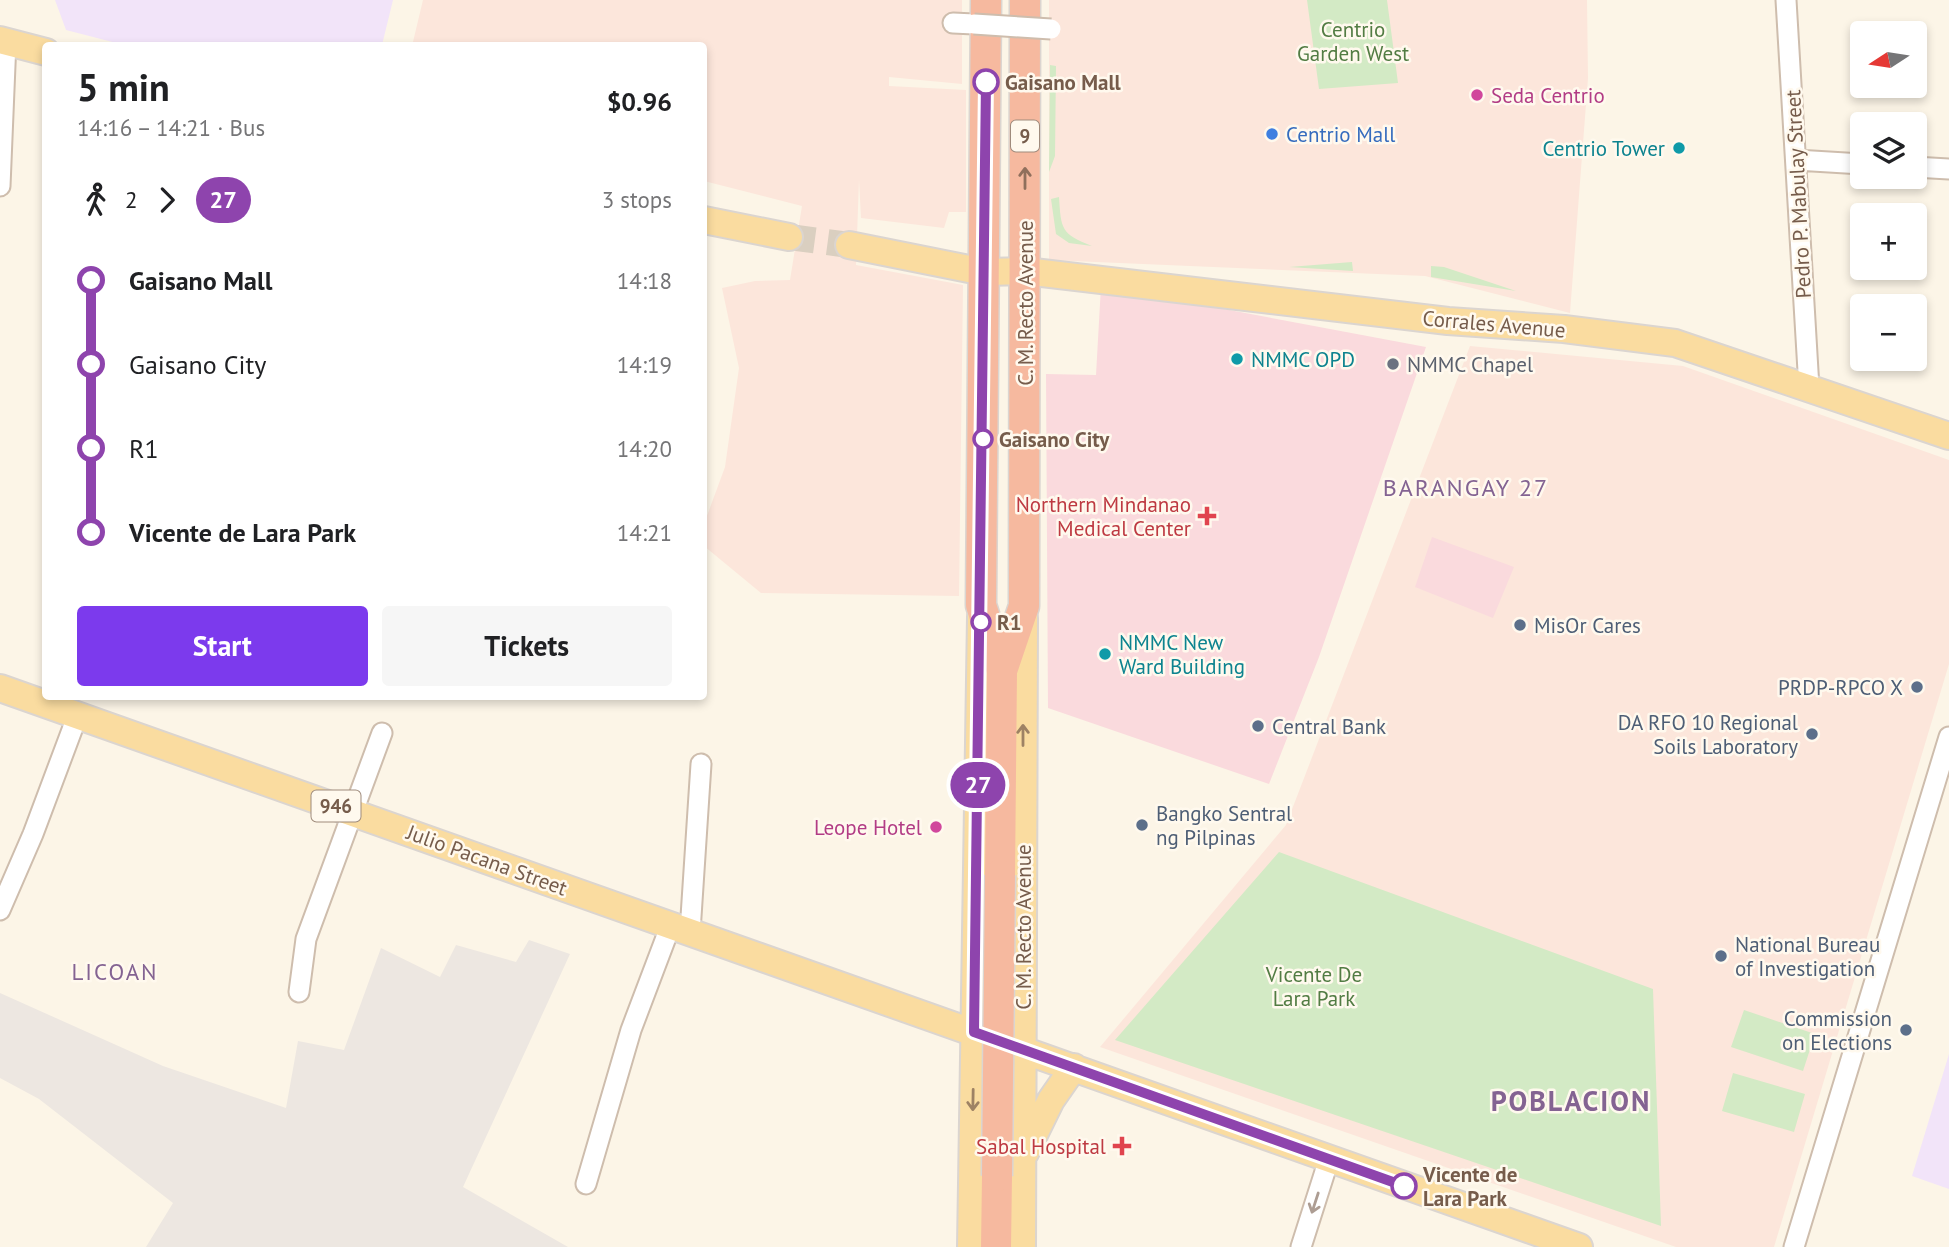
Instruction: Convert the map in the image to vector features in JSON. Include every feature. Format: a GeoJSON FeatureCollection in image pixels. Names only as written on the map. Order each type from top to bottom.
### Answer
{"type":"FeatureCollection","features":[{"type":"Feature","properties":{"kind":"highway","name":"C. M. Recto Avenue"},"geometry":{"type":"LineString","coordinates":[[986,0],[981,605],[1002,671]]}},
{"type":"Feature","properties":{"kind":"highway","name":"C. M. Recto Avenue"},"geometry":{"type":"LineString","coordinates":[[996,1247],[1002,671],[1024,606],[1025,0]]}},
{"type":"Feature","properties":{"kind":"main road"},"geometry":{"type":"LineString","coordinates":[[3,41],[42,51]]}},
{"type":"Feature","properties":{"kind":"main road"},"geometry":{"type":"LineString","coordinates":[[707,221],[789,237]]}},
{"type":"Feature","properties":{"kind":"main road","name":"Corrales Avenue"},"geometry":{"type":"LineString","coordinates":[[849,245],[984,272],[1025,271],[1448,321],[1564,329],[1675,343],[1949,436]]}},
{"type":"Feature","properties":{"kind":"main road","name":"C. M. Recto Avenue"},"geometry":{"type":"LineString","coordinates":[[971,1247],[981,605]]}},
{"type":"Feature","properties":{"kind":"main road","name":"C. M. Recto Avenue"},"geometry":{"type":"LineString","coordinates":[[1022,1247],[1024,606]]}},
{"type":"Feature","properties":{"kind":"main road","name":"Julio Pacana Street"},"geometry":{"type":"LineString","coordinates":[[0,688],[1074,1067],[1563,1245]]}},
{"type":"Feature","properties":{"kind":"main road"},"geometry":{"type":"LineString","coordinates":[[1022,1159],[1051,1100],[1074,1067]]}},
{"type":"Feature","properties":{"kind":"street","name":"Pedro P. Mabulay Street"},"geometry":{"type":"LineString","coordinates":[[1786,0],[1809,388]]}},
{"type":"Feature","properties":{"kind":"street"},"geometry":{"type":"LineString","coordinates":[[953,23],[1051,29]]}},
{"type":"Feature","properties":{"kind":"street"},"geometry":{"type":"LineString","coordinates":[[0,186],[3,41]]}},
{"type":"Feature","properties":{"kind":"street"},"geometry":{"type":"LineString","coordinates":[[1796,160],[1850,163]]}},
{"type":"Feature","properties":{"kind":"street"},"geometry":{"type":"LineString","coordinates":[[1927,168],[1949,169]]}},
{"type":"Feature","properties":{"kind":"street"},"geometry":{"type":"LineString","coordinates":[[0,910],[33,834],[78,714]]}},
{"type":"Feature","properties":{"kind":"street"},"geometry":{"type":"LineString","coordinates":[[299,992],[306,939],[382,733]]}},
{"type":"Feature","properties":{"kind":"street"},"geometry":{"type":"LineString","coordinates":[[1794,1247],[1949,737]]}},
{"type":"Feature","properties":{"kind":"street"},"geometry":{"type":"LineString","coordinates":[[586,1184],[631,1030],[680,929],[701,764]]}},
{"type":"Feature","properties":{"kind":"street"},"geometry":{"type":"LineString","coordinates":[[1301,1247],[1329,1159]]}},
{"type":"Feature","properties":{"kind":"shaded area"},"geometry":{"type":"Polygon","coordinates":[[[55,0],[393,0],[383,42],[112,42],[66,30],[55,0]]]}},
{"type":"Feature","properties":{"kind":"shaded area"},"geometry":{"type":"Polygon","coordinates":[[[423,0],[962,0],[962,84],[889,77],[889,86],[966,90],[966,212],[949,212],[944,228],[861,218],[859,180],[856,265],[963,285],[959,596],[761,593],[707,548],[707,516],[725,467],[739,368],[722,288],[755,281],[790,280],[802,206],[707,182],[707,42],[413,42],[423,0]]]}},
{"type":"Feature","properties":{"kind":"shaded area","name":"Centrio Mall"},"geometry":{"type":"Polygon","coordinates":[[[1049,0],[1587,0],[1588,78],[1570,313],[1425,276],[1049,260],[1049,0]]]}},
{"type":"Feature","properties":{"kind":"shaded area","name":"Northern Mindanao Medical Center"},"geometry":{"type":"Polygon","coordinates":[[[1101,286],[1426,347],[1319,657],[1269,784],[1048,708],[1046,374],[1096,375],[1101,286]]]}},
{"type":"Feature","properties":{"kind":"shaded area"},"geometry":{"type":"Polygon","coordinates":[[[1470,346],[1683,366],[1949,460],[1949,664],[1774,1247],[1676,1247],[1100,1047],[1286,825],[1470,346]]]}},
{"type":"Feature","properties":{"kind":"shaded area"},"geometry":{"type":"Polygon","coordinates":[[[1432,537],[1514,567],[1493,618],[1415,587],[1432,537]]]}},
{"type":"Feature","properties":{"kind":"shaded area"},"geometry":{"type":"Polygon","coordinates":[[[529,940],[570,954],[463,1187],[568,1247],[146,1247],[173,1203],[39,1099],[0,1078],[0,993],[163,1066],[286,1108],[298,1041],[344,1050],[381,948],[440,977],[456,945],[516,962],[529,940]]]}},
{"type":"Feature","properties":{"kind":"shaded area"},"geometry":{"type":"Polygon","coordinates":[[[1949,1054],[1949,1189],[1912,1176],[1949,1054]]]}},
{"type":"Feature","properties":{"kind":"green space","name":"Centrio Garden West"},"geometry":{"type":"Polygon","coordinates":[[[1307,0],[1387,0],[1398,83],[1319,89],[1307,0]]]}},
{"type":"Feature","properties":{"kind":"green space"},"geometry":{"type":"Polygon","coordinates":[[[1050,65],[1056,66],[1055,156],[1049,172],[1050,65]]]}},
{"type":"Feature","properties":{"kind":"green space"},"geometry":{"type":"Polygon","coordinates":[[[1059,197],[1062,223],[1068,234],[1092,246],[1069,243],[1056,234],[1051,199],[1059,197]]]}},
{"type":"Feature","properties":{"kind":"green space"},"geometry":{"type":"Polygon","coordinates":[[[1352,262],[1353,271],[1289,267],[1352,262]]]}},
{"type":"Feature","properties":{"kind":"green space"},"geometry":{"type":"Polygon","coordinates":[[[1431,266],[1444,267],[1516,291],[1431,277],[1431,266]]]}},
{"type":"Feature","properties":{"kind":"green space","name":"Vicente De Lara Park"},"geometry":{"type":"Polygon","coordinates":[[[1279,852],[1653,989],[1661,1226],[1115,1040],[1279,852]]]}},
{"type":"Feature","properties":{"kind":"green space"},"geometry":{"type":"Polygon","coordinates":[[[1744,1010],[1815,1034],[1803,1071],[1731,1047],[1744,1010]]]}},
{"type":"Feature","properties":{"kind":"green space"},"geometry":{"type":"Polygon","coordinates":[[[1733,1073],[1805,1094],[1794,1132],[1722,1111],[1733,1073]]]}},
{"type":"Feature","properties":{"kind":"tunnel"},"geometry":{"type":"LineString","coordinates":[[789,237],[849,245]]}},
{"type":"Feature","properties":{"kind":"bus line","name":"27"},"geometry":{"type":"LineString","coordinates":[[986,82],[985,330],[974,1032],[1404,1186]]}},
{"type":"Feature","properties":{"kind":"place","name":"Gaisano Mall"},"geometry":{"type":"Point","coordinates":[986,82]}},
{"type":"Feature","properties":{"kind":"place","name":"Seda Centrio"},"geometry":{"type":"Point","coordinates":[1477,95]}},
{"type":"Feature","properties":{"kind":"place","name":"Centrio Mall"},"geometry":{"type":"Point","coordinates":[1272,134]}},
{"type":"Feature","properties":{"kind":"place","name":"Centrio Tower"},"geometry":{"type":"Point","coordinates":[1679,148]}},
{"type":"Feature","properties":{"kind":"place","name":"NMMC OPD"},"geometry":{"type":"Point","coordinates":[1237,359]}},
{"type":"Feature","properties":{"kind":"place","name":"NMMC Chapel"},"geometry":{"type":"Point","coordinates":[1393,364]}},
{"type":"Feature","properties":{"kind":"place","name":"Gaisano City"},"geometry":{"type":"Point","coordinates":[983,439]}},
{"type":"Feature","properties":{"kind":"place","name":"Northern Mindanao Medical Center"},"geometry":{"type":"Point","coordinates":[1207,516]}},
{"type":"Feature","properties":{"kind":"place","name":"R1"},"geometry":{"type":"Point","coordinates":[981,622]}},
{"type":"Feature","properties":{"kind":"place","name":"MisOr Cares"},"geometry":{"type":"Point","coordinates":[1520,625]}},
{"type":"Feature","properties":{"kind":"place","name":"NMMC New Ward Building"},"geometry":{"type":"Point","coordinates":[1105,654]}},
{"type":"Feature","properties":{"kind":"place","name":"PRDP-RPCO X"},"geometry":{"type":"Point","coordinates":[1917,687]}},
{"type":"Feature","properties":{"kind":"place","name":"Central Bank"},"geometry":{"type":"Point","coordinates":[1258,726]}},
{"type":"Feature","properties":{"kind":"place","name":"DA RFO 10 Regional Soils Laboratory"},"geometry":{"type":"Point","coordinates":[1812,734]}},
{"type":"Feature","properties":{"kind":"place","name":"Bangko Sentral ng Pilpinas"},"geometry":{"type":"Point","coordinates":[1142,825]}},
{"type":"Feature","properties":{"kind":"place","name":"Leope Hotel"},"geometry":{"type":"Point","coordinates":[936,827]}},
{"type":"Feature","properties":{"kind":"place","name":"National Bureau of Investigation"},"geometry":{"type":"Point","coordinates":[1721,956]}},
{"type":"Feature","properties":{"kind":"place","name":"Commission on Elections"},"geometry":{"type":"Point","coordinates":[1906,1030]}},
{"type":"Feature","properties":{"kind":"place","name":"Sabal Hospital"},"geometry":{"type":"Point","coordinates":[1122,1146]}},
{"type":"Feature","properties":{"kind":"place","name":"Vicente de Lara Park"},"geometry":{"type":"Point","coordinates":[1404,1186]}},
{"type":"Feature","properties":{"kind":"district","name":"BARANGAY 27"},"geometry":{"type":"Point","coordinates":[1466,487]}},
{"type":"Feature","properties":{"kind":"district","name":"LICOAN"},"geometry":{"type":"Point","coordinates":[115,971]}},
{"type":"Feature","properties":{"kind":"district","name":"POBLACION"},"geometry":{"type":"Point","coordinates":[1571,1100]}}]}
